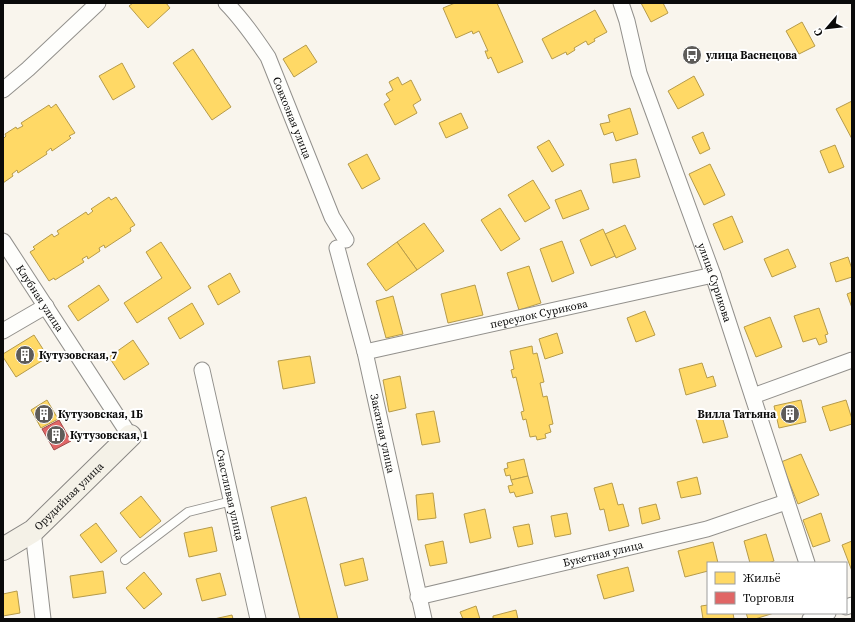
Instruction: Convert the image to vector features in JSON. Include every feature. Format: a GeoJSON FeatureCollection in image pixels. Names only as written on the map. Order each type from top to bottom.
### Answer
{"type":"FeatureCollection","features":[{"type":"Feature","properties":{"kind":"street"},"geometry":{"type":"LineString","coordinates":[[3,90],[28,69],[98,3]]}},
{"type":"Feature","properties":{"kind":"street","name":"Совхозная улица"},"geometry":{"type":"LineString","coordinates":[[226,3],[234,10],[255,37],[268,57],[342,244]]}},
{"type":"Feature","properties":{"kind":"street","name":"улица Сурикова"},"geometry":{"type":"LineString","coordinates":[[621,3],[639,73],[713,275],[807,562]]}},
{"type":"Feature","properties":{"kind":"street","name":"Клубная улица"},"geometry":{"type":"LineString","coordinates":[[3,242],[130,436]]}},
{"type":"Feature","properties":{"kind":"street","name":"Закатная улица"},"geometry":{"type":"LineString","coordinates":[[342,244],[424,619]]}},
{"type":"Feature","properties":{"kind":"street","name":"переулок Сурикова"},"geometry":{"type":"LineString","coordinates":[[365,352],[713,275]]}},
{"type":"Feature","properties":{"kind":"street"},"geometry":{"type":"LineString","coordinates":[[3,331],[46,306]]}},
{"type":"Feature","properties":{"kind":"street"},"geometry":{"type":"LineString","coordinates":[[753,396],[852,360]]}},
{"type":"Feature","properties":{"kind":"street","name":"Счастливая улица"},"geometry":{"type":"LineString","coordinates":[[202,370],[258,619]]}},
{"type":"Feature","properties":{"kind":"street","name":"Орудийная улица"},"geometry":{"type":"LineString","coordinates":[[3,549],[33,531],[130,436]]}},
{"type":"Feature","properties":{"kind":"street","name":"Букетная улица"},"geometry":{"type":"LineString","coordinates":[[418,597],[707,529],[786,502]]}},
{"type":"Feature","properties":{"kind":"street"},"geometry":{"type":"LineString","coordinates":[[33,531],[43,619]]}},
{"type":"Feature","properties":{"kind":"lane"},"geometry":{"type":"LineString","coordinates":[[125,560],[188,512],[232,501]]}},
{"type":"Feature","properties":{"kind":"building: Жильё"},"geometry":{"type":"Polygon","coordinates":[[[133,3],[166,3],[170,8],[148,28],[129,6],[133,3]]]}},
{"type":"Feature","properties":{"kind":"building: Жильё"},"geometry":{"type":"Polygon","coordinates":[[[455,3],[497,3],[523,62],[498,73],[491,57],[488,59],[485,51],[488,51],[479,31],[473,34],[472,31],[456,38],[443,8],[455,3]]]}},
{"type":"Feature","properties":{"kind":"building: Жильё"},"geometry":{"type":"Polygon","coordinates":[[[641,3],[663,3],[668,13],[651,22],[641,3]]]}},
{"type":"Feature","properties":{"kind":"building: Жильё"},"geometry":{"type":"Polygon","coordinates":[[[595,10],[607,32],[594,39],[595,41],[588,45],[586,41],[574,48],[575,50],[567,55],[566,52],[552,59],[542,39],[595,10]]]}},
{"type":"Feature","properties":{"kind":"building: Жильё"},"geometry":{"type":"Polygon","coordinates":[[[802,22],[815,46],[799,54],[786,31],[802,22]]]}},
{"type":"Feature","properties":{"kind":"building: Жильё"},"geometry":{"type":"Polygon","coordinates":[[[306,45],[317,62],[294,77],[283,59],[306,45]]]}},
{"type":"Feature","properties":{"kind":"building: Жильё"},"geometry":{"type":"Polygon","coordinates":[[[193,49],[231,107],[212,120],[173,63],[193,49]]]}},
{"type":"Feature","properties":{"kind":"building: Жильё"},"geometry":{"type":"Polygon","coordinates":[[[122,63],[135,87],[113,100],[99,76],[122,63]]]}},
{"type":"Feature","properties":{"kind":"building: Жильё"},"geometry":{"type":"Polygon","coordinates":[[[694,76],[704,95],[678,109],[668,91],[694,76]]]}},
{"type":"Feature","properties":{"kind":"building: Жильё"},"geometry":{"type":"Polygon","coordinates":[[[398,77],[402,85],[411,80],[421,100],[413,105],[417,113],[395,125],[384,104],[390,100],[386,94],[393,90],[389,82],[398,77]]]}},
{"type":"Feature","properties":{"kind":"building: Жильё"},"geometry":{"type":"Polygon","coordinates":[[[852,101],[852,139],[836,109],[852,101]]]}},
{"type":"Feature","properties":{"kind":"building: Жильё"},"geometry":{"type":"Polygon","coordinates":[[[56,104],[75,133],[69,136],[71,138],[52,151],[51,148],[46,152],[47,154],[18,173],[17,170],[12,174],[13,176],[3,183],[3,139],[6,136],[5,134],[16,127],[17,129],[23,126],[21,123],[49,105],[51,108],[56,104]]]}},
{"type":"Feature","properties":{"kind":"building: Жильё"},"geometry":{"type":"Polygon","coordinates":[[[630,108],[638,134],[616,141],[613,132],[604,135],[600,124],[610,122],[608,115],[630,108]]]}},
{"type":"Feature","properties":{"kind":"building: Жильё"},"geometry":{"type":"Polygon","coordinates":[[[461,113],[468,128],[446,138],[439,123],[461,113]]]}},
{"type":"Feature","properties":{"kind":"building: Жильё"},"geometry":{"type":"Polygon","coordinates":[[[703,132],[710,149],[700,154],[692,137],[703,132]]]}},
{"type":"Feature","properties":{"kind":"building: Жильё"},"geometry":{"type":"Polygon","coordinates":[[[549,140],[564,165],[552,172],[537,147],[549,140]]]}},
{"type":"Feature","properties":{"kind":"building: Жильё"},"geometry":{"type":"Polygon","coordinates":[[[835,145],[844,167],[829,173],[820,151],[835,145]]]}},
{"type":"Feature","properties":{"kind":"building: Жильё"},"geometry":{"type":"Polygon","coordinates":[[[367,154],[380,179],[362,189],[348,164],[367,154]]]}},
{"type":"Feature","properties":{"kind":"building: Жильё"},"geometry":{"type":"Polygon","coordinates":[[[636,159],[640,177],[613,183],[610,164],[636,159]]]}},
{"type":"Feature","properties":{"kind":"building: Жильё"},"geometry":{"type":"Polygon","coordinates":[[[710,164],[725,195],[704,205],[689,174],[710,164]]]}},
{"type":"Feature","properties":{"kind":"building: Жильё"},"geometry":{"type":"Polygon","coordinates":[[[533,180],[550,208],[525,222],[508,195],[533,180]]]}},
{"type":"Feature","properties":{"kind":"building: Жильё"},"geometry":{"type":"Polygon","coordinates":[[[581,190],[589,209],[563,219],[555,200],[581,190]]]}},
{"type":"Feature","properties":{"kind":"building: Жильё"},"geometry":{"type":"Polygon","coordinates":[[[109,197],[111,200],[116,197],[135,225],[130,228],[131,231],[105,248],[104,245],[99,248],[100,251],[88,259],[87,256],[82,259],[84,262],[55,280],[54,278],[49,281],[30,252],[35,249],[33,247],[52,234],[54,237],[59,234],[57,231],[86,212],[88,215],[93,211],[91,209],[109,197]]]}},
{"type":"Feature","properties":{"kind":"building: Жильё"},"geometry":{"type":"Polygon","coordinates":[[[500,208],[520,239],[501,251],[481,220],[500,208]]]}},
{"type":"Feature","properties":{"kind":"building: Жильё"},"geometry":{"type":"Polygon","coordinates":[[[732,216],[743,242],[724,250],[713,224],[732,216]]]}},
{"type":"Feature","properties":{"kind":"building: Жильё"},"geometry":{"type":"Polygon","coordinates":[[[424,223],[444,251],[417,270],[397,242],[424,223]]]}},
{"type":"Feature","properties":{"kind":"building: Жильё"},"geometry":{"type":"Polygon","coordinates":[[[625,225],[636,249],[616,258],[605,234],[625,225]]]}},
{"type":"Feature","properties":{"kind":"building: Жильё"},"geometry":{"type":"Polygon","coordinates":[[[603,229],[615,256],[591,266],[580,240],[603,229]]]}},
{"type":"Feature","properties":{"kind":"building: Жильё"},"geometry":{"type":"Polygon","coordinates":[[[562,241],[574,273],[552,282],[540,249],[562,241]]]}},
{"type":"Feature","properties":{"kind":"building: Жильё"},"geometry":{"type":"Polygon","coordinates":[[[161,242],[191,288],[137,323],[124,303],[162,278],[146,252],[161,242]]]}},
{"type":"Feature","properties":{"kind":"building: Жильё"},"geometry":{"type":"Polygon","coordinates":[[[397,242],[417,270],[386,291],[367,264],[397,242]]]}},
{"type":"Feature","properties":{"kind":"building: Жильё"},"geometry":{"type":"Polygon","coordinates":[[[788,249],[796,267],[772,277],[764,259],[788,249]]]}},
{"type":"Feature","properties":{"kind":"building: Жильё"},"geometry":{"type":"Polygon","coordinates":[[[848,257],[852,269],[852,277],[836,282],[830,263],[848,257]]]}},
{"type":"Feature","properties":{"kind":"building: Жильё"},"geometry":{"type":"Polygon","coordinates":[[[529,266],[541,303],[519,310],[507,273],[529,266]]]}},
{"type":"Feature","properties":{"kind":"building: Жильё"},"geometry":{"type":"Polygon","coordinates":[[[230,273],[240,292],[218,305],[208,286],[230,273]]]}},
{"type":"Feature","properties":{"kind":"building: Жильё"},"geometry":{"type":"Polygon","coordinates":[[[99,285],[109,300],[78,321],[68,306],[99,285]]]}},
{"type":"Feature","properties":{"kind":"building: Жильё"},"geometry":{"type":"Polygon","coordinates":[[[475,285],[483,315],[448,323],[441,294],[475,285]]]}},
{"type":"Feature","properties":{"kind":"building: Жильё"},"geometry":{"type":"Polygon","coordinates":[[[852,292],[852,308],[847,294],[852,292]]]}},
{"type":"Feature","properties":{"kind":"building: Жильё"},"geometry":{"type":"Polygon","coordinates":[[[393,296],[403,334],[386,338],[376,301],[393,296]]]}},
{"type":"Feature","properties":{"kind":"building: Жильё"},"geometry":{"type":"Polygon","coordinates":[[[192,303],[204,324],[180,339],[168,318],[192,303]]]}},
{"type":"Feature","properties":{"kind":"building: Жильё"},"geometry":{"type":"Polygon","coordinates":[[[819,308],[828,334],[825,335],[827,342],[819,345],[816,338],[803,342],[794,316],[819,308]]]}},
{"type":"Feature","properties":{"kind":"building: Жильё"},"geometry":{"type":"Polygon","coordinates":[[[645,311],[655,335],[636,342],[627,318],[645,311]]]}},
{"type":"Feature","properties":{"kind":"building: Жильё"},"geometry":{"type":"Polygon","coordinates":[[[770,317],[782,347],[756,357],[744,327],[770,317]]]}},
{"type":"Feature","properties":{"kind":"building: Жильё"},"geometry":{"type":"Polygon","coordinates":[[[557,333],[563,353],[545,359],[539,339],[557,333]]]}},
{"type":"Feature","properties":{"kind":"building: Жильё","name":"Кутузовская, 7"},"geometry":{"type":"Polygon","coordinates":[[[34,335],[48,357],[16,377],[3,357],[3,354],[34,335]]]}},
{"type":"Feature","properties":{"kind":"building: Жильё"},"geometry":{"type":"Polygon","coordinates":[[[133,340],[149,364],[124,380],[109,357],[133,340]]]}},
{"type":"Feature","properties":{"kind":"building: Жильё"},"geometry":{"type":"Polygon","coordinates":[[[532,346],[533,354],[537,353],[544,382],[540,383],[543,397],[547,396],[553,424],[549,425],[551,432],[545,434],[546,438],[537,440],[536,436],[530,437],[526,419],[523,420],[521,412],[524,411],[516,377],[513,378],[511,370],[514,369],[510,351],[532,346]]]}},
{"type":"Feature","properties":{"kind":"building: Жильё"},"geometry":{"type":"Polygon","coordinates":[[[310,356],[315,383],[283,389],[278,361],[310,356]]]}},
{"type":"Feature","properties":{"kind":"building: Жильё"},"geometry":{"type":"Polygon","coordinates":[[[702,363],[707,378],[713,376],[716,386],[686,395],[679,369],[702,363]]]}},
{"type":"Feature","properties":{"kind":"building: Жильё"},"geometry":{"type":"Polygon","coordinates":[[[400,376],[406,408],[389,412],[383,380],[400,376]]]}},
{"type":"Feature","properties":{"kind":"building: Жильё","name":"Кутузовская, 1Б"},"geometry":{"type":"Polygon","coordinates":[[[47,400],[58,419],[41,428],[31,410],[47,400]]]}},
{"type":"Feature","properties":{"kind":"building: Жильё","name":"Вилла Татьяна"},"geometry":{"type":"Polygon","coordinates":[[[801,400],[806,422],[779,428],[774,406],[801,400]]]}},
{"type":"Feature","properties":{"kind":"building: Жильё"},"geometry":{"type":"Polygon","coordinates":[[[846,400],[852,419],[852,424],[830,431],[822,407],[846,400]]]}},
{"type":"Feature","properties":{"kind":"building: Жильё"},"geometry":{"type":"Polygon","coordinates":[[[434,411],[440,442],[422,445],[416,414],[434,411]]]}},
{"type":"Feature","properties":{"kind":"building: Жильё"},"geometry":{"type":"Polygon","coordinates":[[[721,413],[728,437],[703,443],[696,419],[721,413]]]}},
{"type":"Feature","properties":{"kind":"building: Жильё"},"geometry":{"type":"Polygon","coordinates":[[[801,454],[819,495],[798,504],[781,462],[801,454]]]}},
{"type":"Feature","properties":{"kind":"building: Жильё"},"geometry":{"type":"Polygon","coordinates":[[[524,459],[528,476],[511,480],[510,475],[506,476],[504,469],[508,468],[507,463],[524,459]]]}},
{"type":"Feature","properties":{"kind":"building: Жильё"},"geometry":{"type":"Polygon","coordinates":[[[528,476],[533,493],[516,497],[514,492],[510,493],[508,486],[513,485],[511,480],[528,476]]]}},
{"type":"Feature","properties":{"kind":"building: Жильё"},"geometry":{"type":"Polygon","coordinates":[[[697,477],[701,494],[681,498],[677,482],[697,477]]]}},
{"type":"Feature","properties":{"kind":"building: Жильё"},"geometry":{"type":"Polygon","coordinates":[[[612,483],[618,505],[623,504],[629,526],[609,531],[604,509],[600,510],[594,488],[612,483]]]}},
{"type":"Feature","properties":{"kind":"building: Жильё"},"geometry":{"type":"Polygon","coordinates":[[[433,493],[436,518],[418,520],[416,495],[433,493]]]}},
{"type":"Feature","properties":{"kind":"building: Жильё"},"geometry":{"type":"Polygon","coordinates":[[[141,496],[161,521],[140,538],[120,513],[141,496]]]}},
{"type":"Feature","properties":{"kind":"building: Жильё"},"geometry":{"type":"Polygon","coordinates":[[[306,497],[338,619],[300,619],[271,507],[306,497]]]}},
{"type":"Feature","properties":{"kind":"building: Жильё"},"geometry":{"type":"Polygon","coordinates":[[[656,504],[660,519],[642,524],[639,508],[656,504]]]}},
{"type":"Feature","properties":{"kind":"building: Жильё"},"geometry":{"type":"Polygon","coordinates":[[[485,509],[491,538],[470,543],[464,514],[485,509]]]}},
{"type":"Feature","properties":{"kind":"building: Жильё"},"geometry":{"type":"Polygon","coordinates":[[[567,513],[571,534],[555,537],[551,516],[567,513]]]}},
{"type":"Feature","properties":{"kind":"building: Жильё"},"geometry":{"type":"Polygon","coordinates":[[[821,513],[830,541],[813,547],[803,520],[821,513]]]}},
{"type":"Feature","properties":{"kind":"building: Жильё"},"geometry":{"type":"Polygon","coordinates":[[[96,523],[117,551],[101,563],[80,535],[96,523]]]}},
{"type":"Feature","properties":{"kind":"building: Жильё"},"geometry":{"type":"Polygon","coordinates":[[[529,524],[533,544],[518,547],[513,527],[529,524]]]}},
{"type":"Feature","properties":{"kind":"building: Жильё"},"geometry":{"type":"Polygon","coordinates":[[[212,527],[217,551],[189,557],[184,533],[212,527]]]}},
{"type":"Feature","properties":{"kind":"building: Жильё"},"geometry":{"type":"Polygon","coordinates":[[[766,534],[774,561],[750,562],[744,541],[766,534]]]}},
{"type":"Feature","properties":{"kind":"building: Жильё"},"geometry":{"type":"Polygon","coordinates":[[[443,541],[447,563],[430,566],[425,545],[443,541]]]}},
{"type":"Feature","properties":{"kind":"building: Жильё"},"geometry":{"type":"Polygon","coordinates":[[[852,541],[852,571],[842,545],[852,541]]]}},
{"type":"Feature","properties":{"kind":"building: Жильё"},"geometry":{"type":"Polygon","coordinates":[[[713,542],[718,562],[707,562],[707,571],[685,577],[678,551],[713,542]]]}},
{"type":"Feature","properties":{"kind":"building: Жильё"},"geometry":{"type":"Polygon","coordinates":[[[363,558],[368,580],[345,586],[340,564],[363,558]]]}},
{"type":"Feature","properties":{"kind":"building: Жильё"},"geometry":{"type":"Polygon","coordinates":[[[628,567],[634,591],[604,599],[597,575],[628,567]]]}},
{"type":"Feature","properties":{"kind":"building: Жильё"},"geometry":{"type":"Polygon","coordinates":[[[103,571],[106,593],[73,598],[70,576],[103,571]]]}},
{"type":"Feature","properties":{"kind":"building: Жильё"},"geometry":{"type":"Polygon","coordinates":[[[144,572],[162,594],[144,609],[126,588],[144,572]]]}},
{"type":"Feature","properties":{"kind":"building: Жильё"},"geometry":{"type":"Polygon","coordinates":[[[220,573],[226,595],[202,601],[196,579],[220,573]]]}},
{"type":"Feature","properties":{"kind":"building: Жильё"},"geometry":{"type":"Polygon","coordinates":[[[17,591],[20,613],[3,616],[3,594],[17,591]]]}},
{"type":"Feature","properties":{"kind":"building: Жильё"},"geometry":{"type":"Polygon","coordinates":[[[707,605],[707,614],[733,614],[734,619],[703,619],[701,606],[707,605]]]}},
{"type":"Feature","properties":{"kind":"building: Жильё"},"geometry":{"type":"Polygon","coordinates":[[[476,606],[480,619],[463,619],[460,612],[476,606]]]}},
{"type":"Feature","properties":{"kind":"building: Жильё"},"geometry":{"type":"Polygon","coordinates":[[[516,610],[518,619],[493,619],[493,616],[516,610]]]}},
{"type":"Feature","properties":{"kind":"building: Жильё"},"geometry":{"type":"Polygon","coordinates":[[[746,614],[771,614],[755,619],[748,619],[746,614]]]}},
{"type":"Feature","properties":{"kind":"building: Жильё"},"geometry":{"type":"Polygon","coordinates":[[[232,615],[233,619],[214,619],[232,615]]]}},
{"type":"Feature","properties":{"kind":"building: Торговля","name":"Кутузовская, 1"},"geometry":{"type":"Polygon","coordinates":[[[59,420],[71,441],[54,450],[42,429],[59,420]]]}},
{"type":"Feature","properties":{"kind":"place","name":"улица Васнецова"},"geometry":{"type":"Point","coordinates":[692,55]}},
{"type":"Feature","properties":{"kind":"place","name":"Кутузовская, 7"},"geometry":{"type":"Point","coordinates":[25,355]}},
{"type":"Feature","properties":{"kind":"place","name":"Кутузовская, 1Б"},"geometry":{"type":"Point","coordinates":[44,414]}},
{"type":"Feature","properties":{"kind":"place","name":"Вилла Татьяна"},"geometry":{"type":"Point","coordinates":[790,414]}},
{"type":"Feature","properties":{"kind":"place","name":"Кутузовская, 1"},"geometry":{"type":"Point","coordinates":[56,435]}}]}
